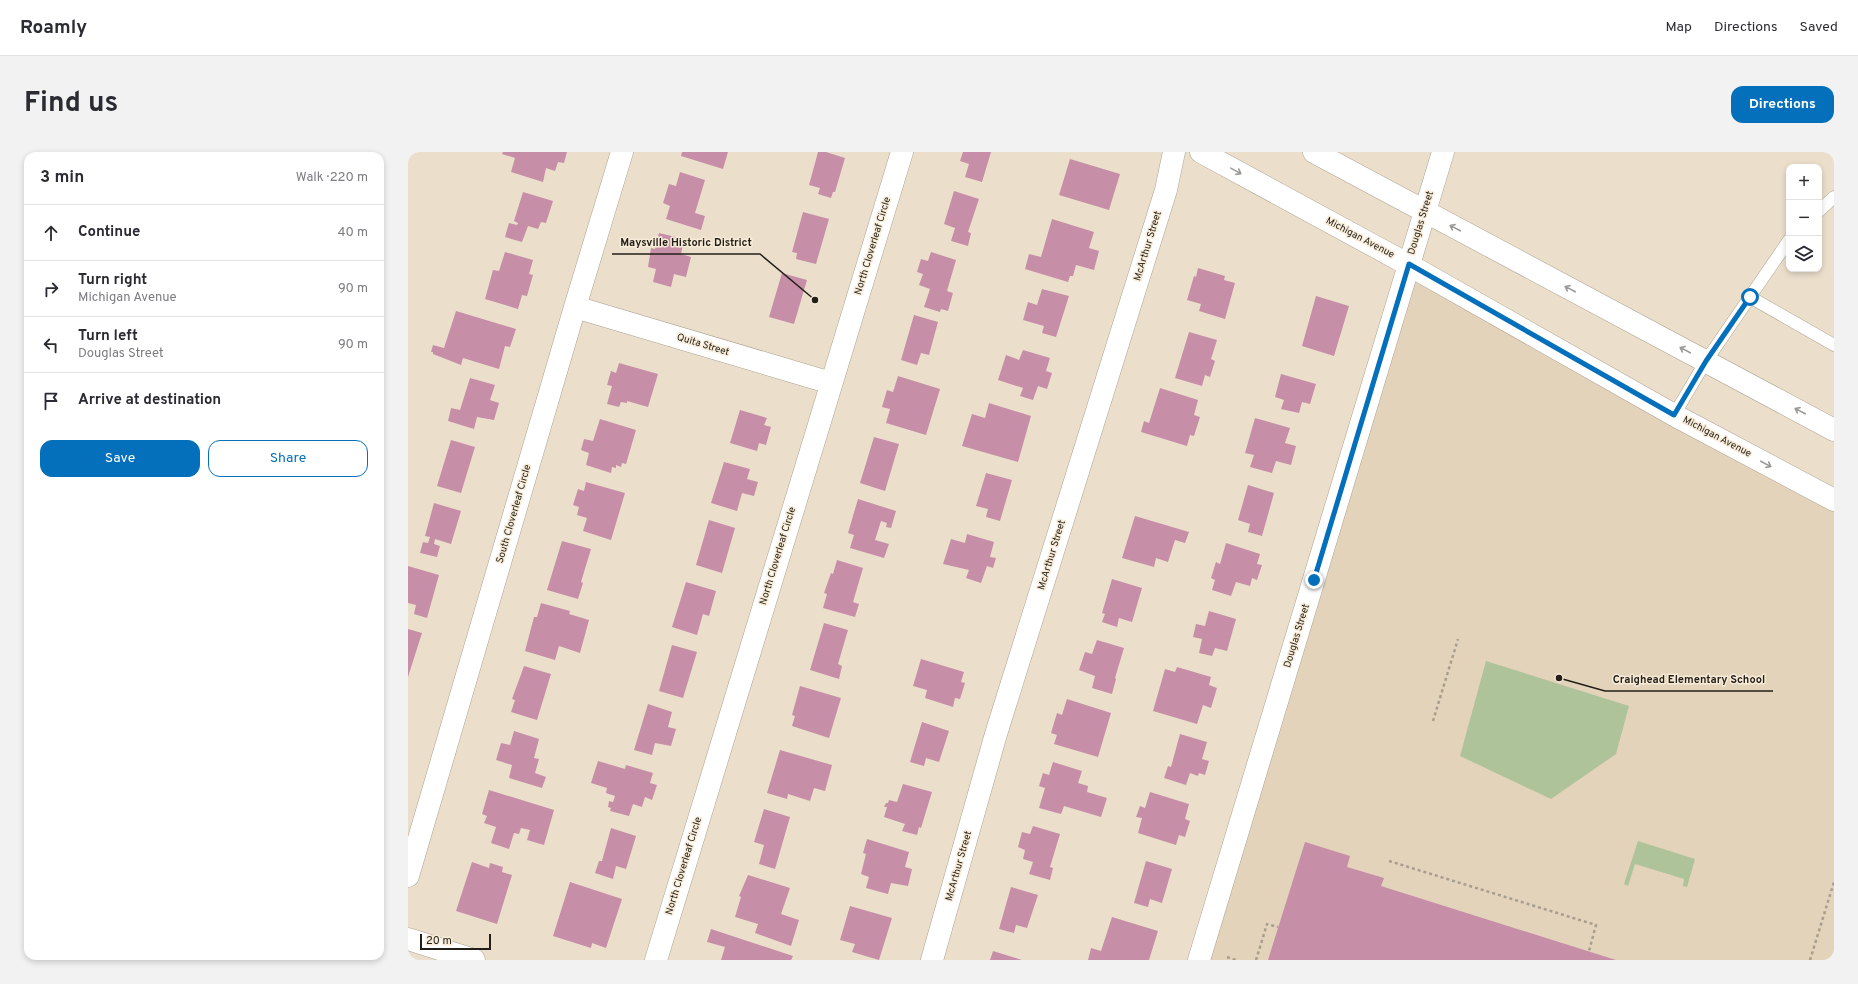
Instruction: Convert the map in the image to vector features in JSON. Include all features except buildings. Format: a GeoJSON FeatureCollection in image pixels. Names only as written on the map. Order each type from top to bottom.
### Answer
{"type":"FeatureCollection","features":[{"type":"Feature","properties":{"kind":"street","name":"South Cloverleaf Circle"},"geometry":{"type":"LineString","coordinates":[[408,876],[622,152]]}},
{"type":"Feature","properties":{"kind":"street","name":"North Cloverleaf Circle"},"geometry":{"type":"LineString","coordinates":[[656,960],[902,152]]}},
{"type":"Feature","properties":{"kind":"street","name":"McArthur Street"},"geometry":{"type":"LineString","coordinates":[[932,960],[996,734],[1166,190],[1174,152]]}},
{"type":"Feature","properties":{"kind":"street","name":"Michigan Avenue"},"geometry":{"type":"LineString","coordinates":[[1201,152],[1409,264],[1674,415],[1834,500]]}},
{"type":"Feature","properties":{"kind":"street"},"geometry":{"type":"LineString","coordinates":[[1314,152],[1834,430]]}},
{"type":"Feature","properties":{"kind":"street","name":"Douglas Street"},"geometry":{"type":"LineString","coordinates":[[1199,960],[1443,152]]}},
{"type":"Feature","properties":{"kind":"street","name":"Quita Street"},"geometry":{"type":"LineString","coordinates":[[575,307],[831,383]]}},
{"type":"Feature","properties":{"kind":"street"},"geometry":{"type":"LineString","coordinates":[[408,939],[436,954],[474,960]]}},
{"type":"Feature","properties":{"kind":"lane"},"geometry":{"type":"LineString","coordinates":[[1822,208],[1834,197]]}},
{"type":"Feature","properties":{"kind":"lane"},"geometry":{"type":"LineString","coordinates":[[1674,415],[1706,361],[1786,244]]}},
{"type":"Feature","properties":{"kind":"lane"},"geometry":{"type":"LineString","coordinates":[[1750,297],[1834,345]]}},
{"type":"Feature","properties":{"kind":"path"},"geometry":{"type":"LineString","coordinates":[[1434,721],[1458,639]]}},
{"type":"Feature","properties":{"kind":"path"},"geometry":{"type":"LineString","coordinates":[[1389,861],[1596,924],[1589,951]]}},
{"type":"Feature","properties":{"kind":"path"},"geometry":{"type":"LineString","coordinates":[[1810,960],[1834,882]]}},
{"type":"Feature","properties":{"kind":"path"},"geometry":{"type":"LineString","coordinates":[[1256,960],[1268,924],[1278,927]]}},
{"type":"Feature","properties":{"kind":"path"},"geometry":{"type":"LineString","coordinates":[[1227,957],[1236,960]]}},
{"type":"Feature","properties":{"kind":"shaded area"},"geometry":{"type":"Polygon","coordinates":[[[1409,265],[1834,500],[1834,960],[1199,960],[1409,265]]]}},
{"type":"Feature","properties":{"kind":"green space"},"geometry":{"type":"Polygon","coordinates":[[[1486,661],[1629,706],[1616,754],[1551,799],[1460,756],[1486,661]]]}},
{"type":"Feature","properties":{"kind":"green space"},"geometry":{"type":"Polygon","coordinates":[[[1638,841],[1695,859],[1687,887],[1683,886],[1684,879],[1635,864],[1628,886],[1624,884],[1638,841]]]}},
{"type":"Feature","properties":{"kind":"place","name":"Maysville Historic District"},"geometry":{"type":"Point","coordinates":[815,300]}},
{"type":"Feature","properties":{"kind":"place","name":"Craighead Elementary School"},"geometry":{"type":"Point","coordinates":[1559,678]}},
{"type":"Feature","properties":{"kind":"route"},"geometry":{"type":"LineString","coordinates":[[1314,580],[1409,264],[1674,415],[1706,361],[1750,297]]}}]}
